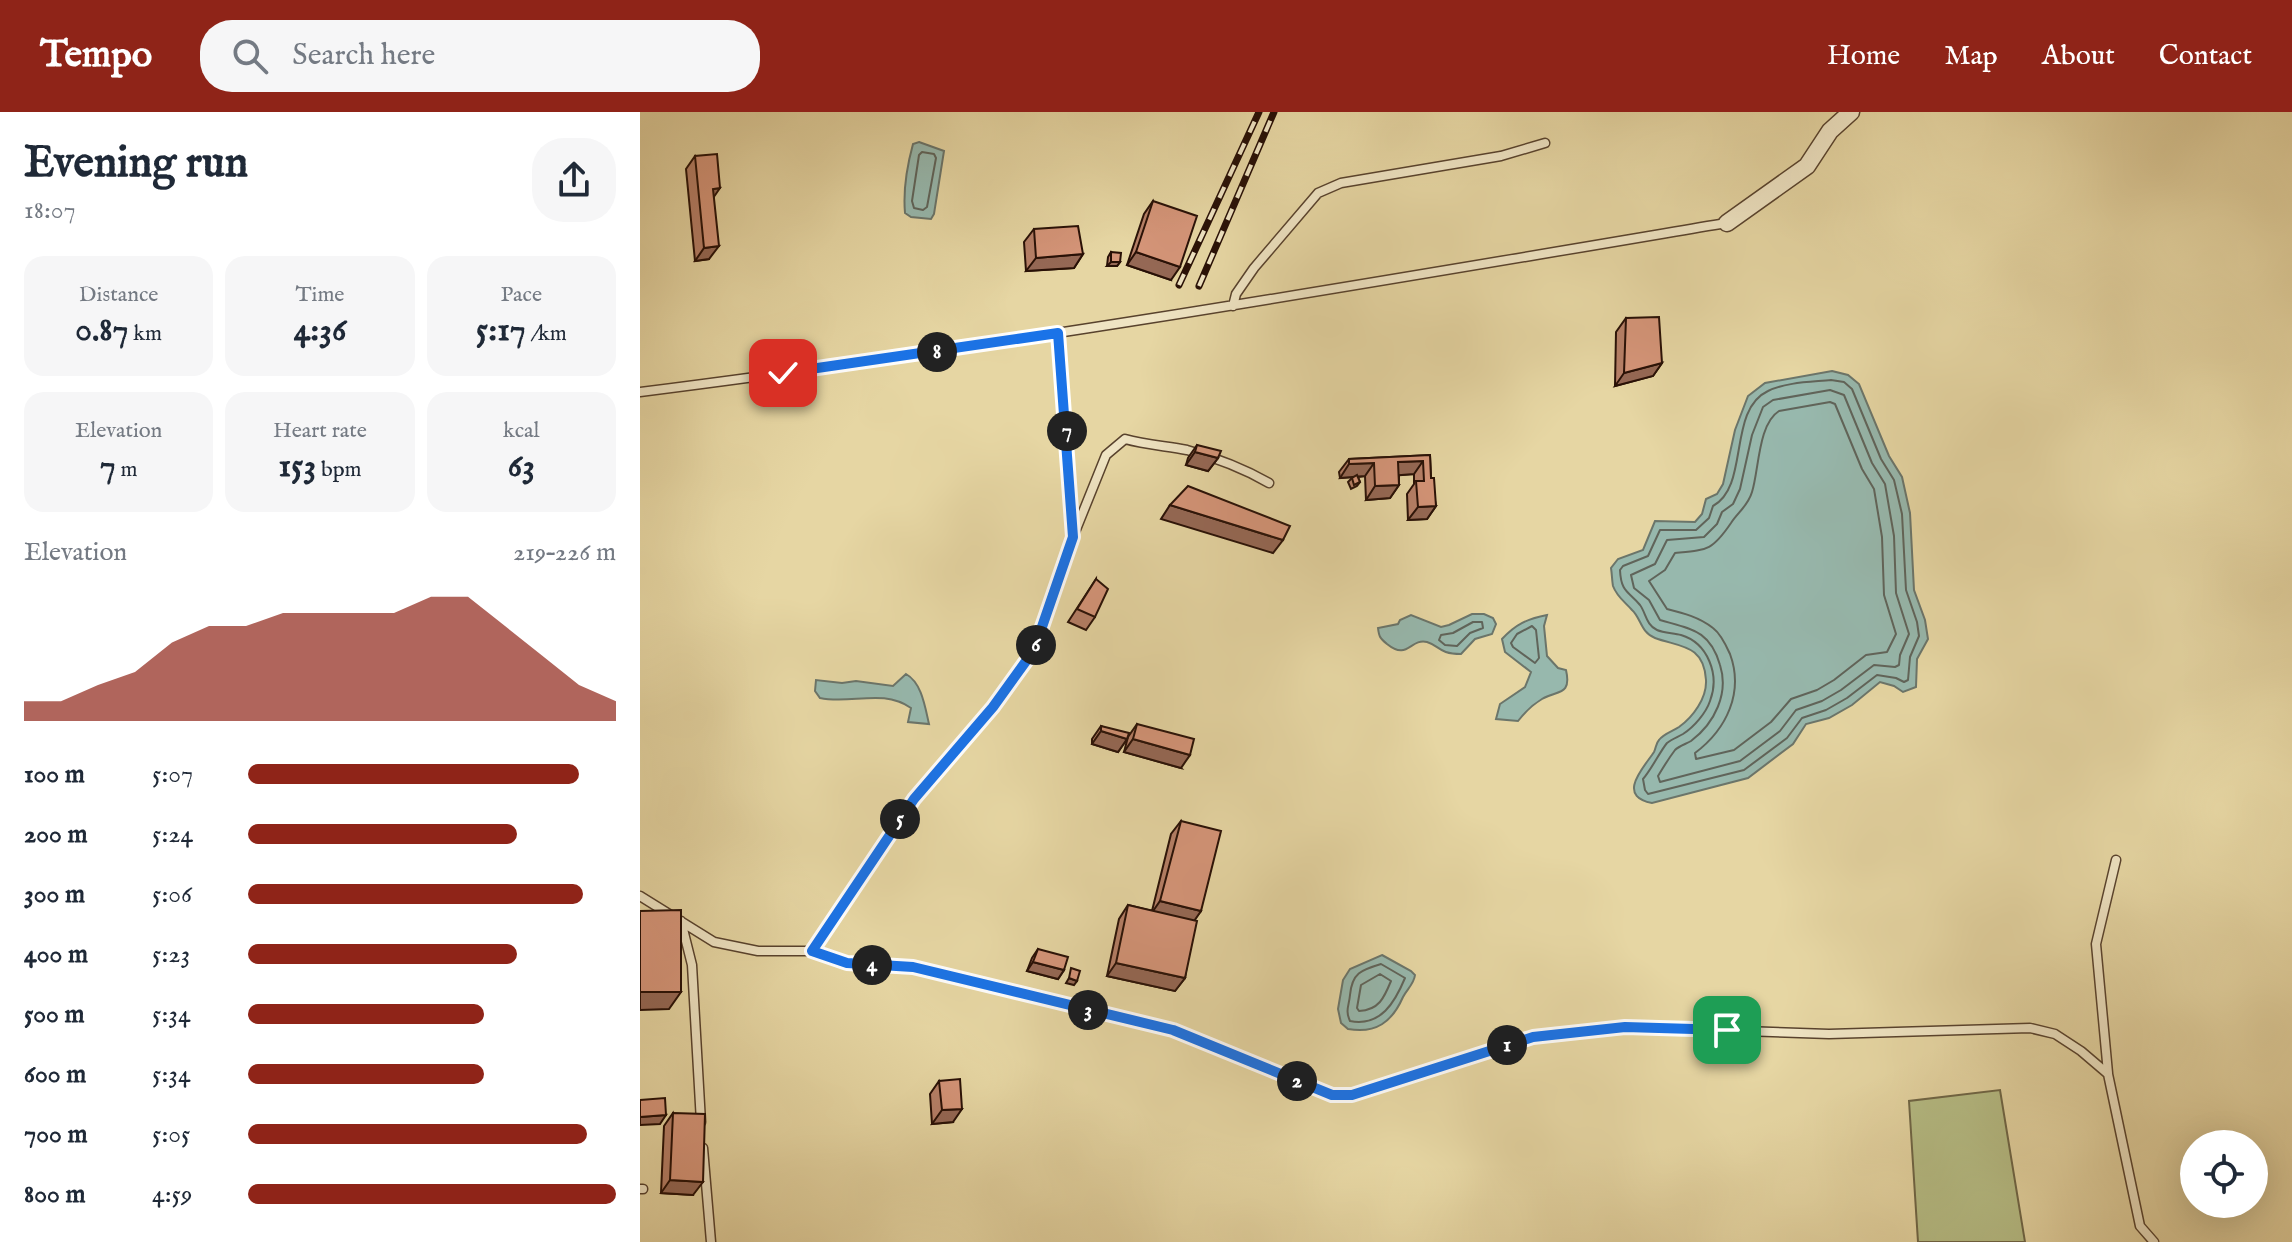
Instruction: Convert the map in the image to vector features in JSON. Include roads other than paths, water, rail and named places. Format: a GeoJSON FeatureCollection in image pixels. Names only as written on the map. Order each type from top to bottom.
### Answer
{"type":"FeatureCollection","features":[{"type":"Feature","properties":{"kind":"street"},"geometry":{"type":"LineString","coordinates":[[1727,223],[1807,166],[1830,131],[1851,112]]}},
{"type":"Feature","properties":{"kind":"lane"},"geometry":{"type":"LineString","coordinates":[[1233,306],[1236,294],[1254,268],[1318,193],[1341,183],[1501,156],[1545,143]]}},
{"type":"Feature","properties":{"kind":"lane"},"geometry":{"type":"LineString","coordinates":[[640,392],[865,363],[1233,306],[1727,223]]}},
{"type":"Feature","properties":{"kind":"lane"},"geometry":{"type":"LineString","coordinates":[[1058,333],[1073,537]]}},
{"type":"Feature","properties":{"kind":"lane"},"geometry":{"type":"LineString","coordinates":[[812,951],[914,799],[993,707],[1034,650],[1073,537],[1106,455],[1125,439],[1185,450],[1238,465],[1269,483]]}},
{"type":"Feature","properties":{"kind":"lane"},"geometry":{"type":"LineString","coordinates":[[2116,860],[2096,944],[2108,1074],[2140,1226],[2154,1242]]}},
{"type":"Feature","properties":{"kind":"lane"},"geometry":{"type":"LineString","coordinates":[[640,896],[714,942],[758,951],[812,951],[847,963],[913,967],[1173,1030],[1332,1095],[1352,1095],[1533,1037],[1625,1027],[1829,1034],[2030,1028],[2055,1034],[2108,1074]]}},
{"type":"Feature","properties":{"kind":"lane"},"geometry":{"type":"LineString","coordinates":[[681,921],[692,965],[701,1132],[711,1242]]}},
{"type":"Feature","properties":{"kind":"water"},"geometry":{"type":"Polygon","coordinates":[[[919,142],[944,151],[931,219],[911,217],[905,213],[909,161],[913,144],[919,142]]]}},
{"type":"Feature","properties":{"kind":"water"},"geometry":{"type":"Polygon","coordinates":[[[1832,371],[1848,375],[1859,384],[1889,456],[1902,477],[1910,513],[1914,590],[1928,639],[1917,659],[1916,687],[1903,692],[1880,682],[1852,705],[1829,718],[1806,724],[1793,744],[1748,778],[1652,803],[1641,799],[1635,794],[1634,787],[1640,772],[1661,738],[1679,727],[1694,712],[1702,700],[1706,680],[1701,660],[1695,653],[1647,633],[1615,590],[1611,568],[1618,559],[1643,550],[1655,521],[1695,522],[1702,514],[1706,499],[1717,494],[1723,484],[1735,430],[1748,396],[1765,383],[1832,371]]]}},
{"type":"Feature","properties":{"kind":"water"},"geometry":{"type":"Polygon","coordinates":[[[1472,614],[1484,614],[1493,618],[1496,624],[1492,634],[1475,639],[1461,654],[1448,653],[1427,642],[1404,650],[1394,649],[1381,639],[1378,628],[1398,624],[1411,615],[1441,627],[1472,614]]]}},
{"type":"Feature","properties":{"kind":"water"},"geometry":{"type":"Polygon","coordinates":[[[1547,615],[1544,626],[1547,656],[1558,668],[1566,670],[1567,684],[1562,691],[1538,701],[1518,721],[1496,719],[1500,704],[1525,687],[1531,672],[1505,652],[1502,639],[1522,623],[1547,615]]]}},
{"type":"Feature","properties":{"kind":"water"},"geometry":{"type":"Polygon","coordinates":[[[906,674],[919,689],[929,724],[908,722],[911,708],[900,702],[878,698],[832,700],[820,698],[815,691],[816,680],[893,686],[906,674]]]}},
{"type":"Feature","properties":{"kind":"water"},"geometry":{"type":"Polygon","coordinates":[[[1382,955],[1411,971],[1415,975],[1413,981],[1394,1013],[1382,1024],[1367,1030],[1348,1029],[1341,1023],[1338,1009],[1343,980],[1350,969],[1382,955]]]}},
{"type":"Feature","properties":{"kind":"railway"},"geometry":{"type":"LineString","coordinates":[[1179,285],[1259,112]]}},
{"type":"Feature","properties":{"kind":"railway"},"geometry":{"type":"LineString","coordinates":[[1199,286],[1274,112]]}}]}
